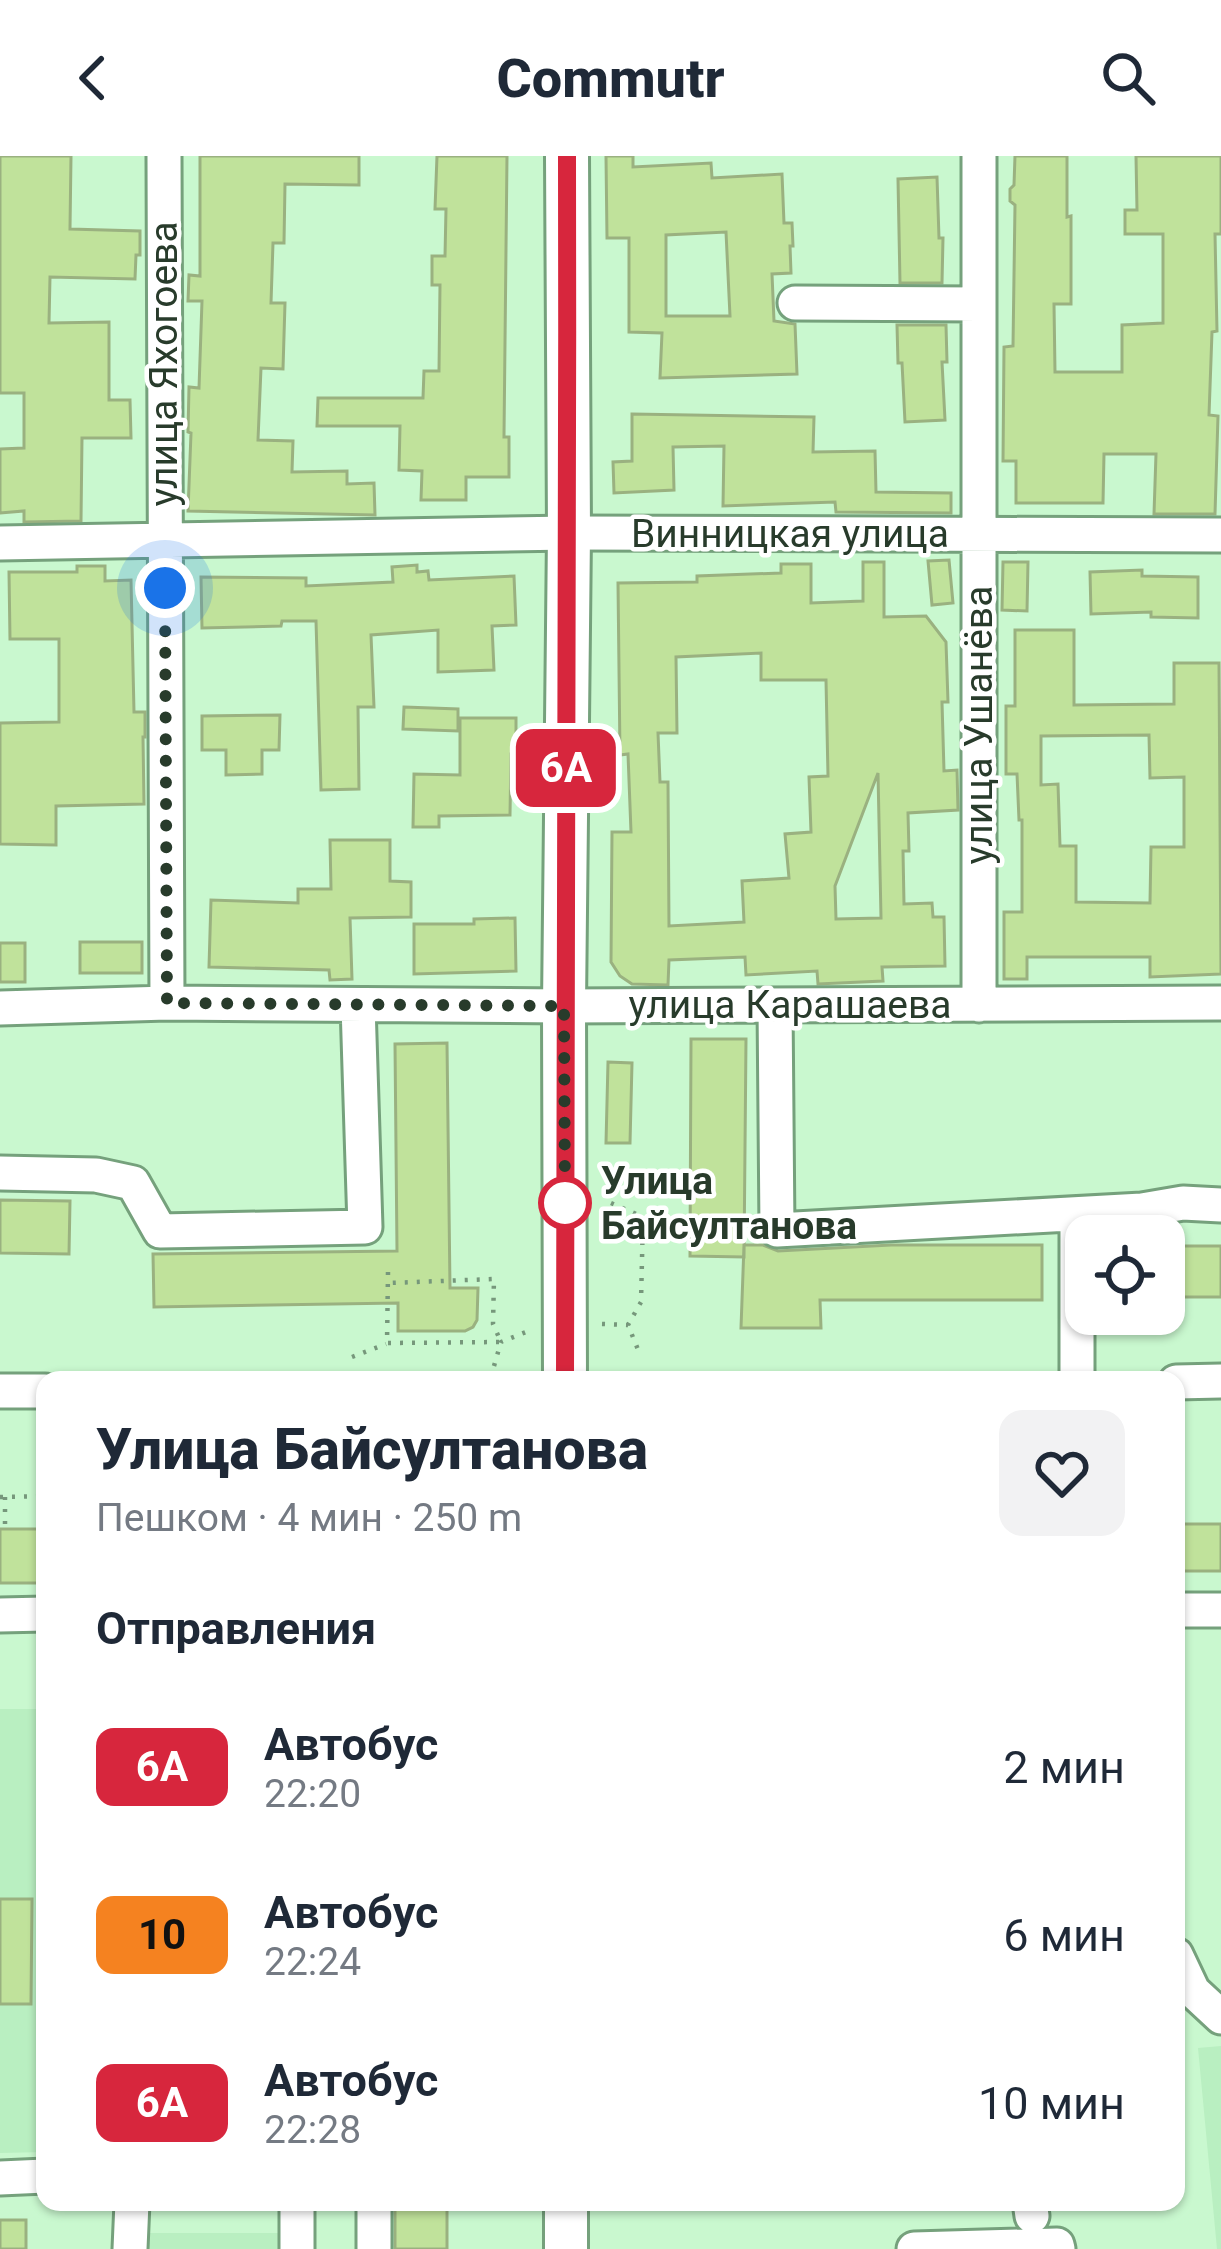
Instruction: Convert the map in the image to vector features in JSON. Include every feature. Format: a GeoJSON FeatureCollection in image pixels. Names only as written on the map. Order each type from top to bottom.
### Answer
{"type":"FeatureCollection","features":[{"type":"Feature","properties":{"kind":"main road"},"geometry":{"type":"LineString","coordinates":[[565,1371],[567,156]]}},
{"type":"Feature","properties":{"kind":"main road"},"geometry":{"type":"LineString","coordinates":[[566,2211],[566,2249]]}},
{"type":"Feature","properties":{"kind":"street","name":"улица Яхогоева"},"geometry":{"type":"LineString","coordinates":[[164,156],[167,1003]]}},
{"type":"Feature","properties":{"kind":"street","name":"улица Ушанёва"},"geometry":{"type":"LineString","coordinates":[[979,156],[980,1005]]}},
{"type":"Feature","properties":{"kind":"street"},"geometry":{"type":"LineString","coordinates":[[795,303],[979,304]]}},
{"type":"Feature","properties":{"kind":"street","name":"Винницкая улица"},"geometry":{"type":"LineString","coordinates":[[0,543],[568,533],[1221,535]]}},
{"type":"Feature","properties":{"kind":"street","name":"улица Карашаева"},"geometry":{"type":"LineString","coordinates":[[0,1007],[1221,1003]]}},
{"type":"Feature","properties":{"kind":"street"},"geometry":{"type":"LineString","coordinates":[[0,1173],[96,1175],[133,1183],[160,1231],[365,1228],[358,1005]]}},
{"type":"Feature","properties":{"kind":"street"},"geometry":{"type":"LineString","coordinates":[[775,1005],[777,1230],[1142,1210],[1183,1203],[1221,1205]]}},
{"type":"Feature","properties":{"kind":"street"},"geometry":{"type":"LineString","coordinates":[[1077,1214],[1077,1371]]}},
{"type":"Feature","properties":{"kind":"street"},"geometry":{"type":"LineString","coordinates":[[1185,1382],[1221,1382]]}},
{"type":"Feature","properties":{"kind":"street"},"geometry":{"type":"LineString","coordinates":[[0,1391],[36,1391]]}},
{"type":"Feature","properties":{"kind":"street"},"geometry":{"type":"LineString","coordinates":[[1185,1610],[1221,1610]]}},
{"type":"Feature","properties":{"kind":"street"},"geometry":{"type":"LineString","coordinates":[[0,1615],[36,1614]]}},
{"type":"Feature","properties":{"kind":"street"},"geometry":{"type":"LineString","coordinates":[[1185,1975],[1192,1991],[1221,2017]]}},
{"type":"Feature","properties":{"kind":"street"},"geometry":{"type":"LineString","coordinates":[[0,2177],[36,2176]]}},
{"type":"Feature","properties":{"kind":"street"},"geometry":{"type":"LineString","coordinates":[[130,2249],[132,2211]]}},
{"type":"Feature","properties":{"kind":"street"},"geometry":{"type":"LineString","coordinates":[[297,2211],[297,2249]]}},
{"type":"Feature","properties":{"kind":"street"},"geometry":{"type":"LineString","coordinates":[[374,2211],[374,2249]]}},
{"type":"Feature","properties":{"kind":"street"},"geometry":{"type":"LineString","coordinates":[[914,2249],[1057,2245],[1058,2249]]}},
{"type":"Feature","properties":{"kind":"path"},"geometry":{"type":"LineString","coordinates":[[611,1203],[643,1216],[641,1302],[628,1325]]}},
{"type":"Feature","properties":{"kind":"path"},"geometry":{"type":"LineString","coordinates":[[387,1343],[388,1272]]}},
{"type":"Feature","properties":{"kind":"path"},"geometry":{"type":"LineString","coordinates":[[388,1283],[494,1279],[494,1324],[501,1342],[494,1366]]}},
{"type":"Feature","properties":{"kind":"path"},"geometry":{"type":"LineString","coordinates":[[600,1324],[628,1325]]}},
{"type":"Feature","properties":{"kind":"path"},"geometry":{"type":"LineString","coordinates":[[628,1325],[639,1352]]}},
{"type":"Feature","properties":{"kind":"path"},"geometry":{"type":"LineString","coordinates":[[352,1357],[387,1343],[501,1342],[536,1328]]}},
{"type":"Feature","properties":{"kind":"path"},"geometry":{"type":"LineString","coordinates":[[5,1529],[3,1497],[36,1496]]}},
{"type":"Feature","properties":{"kind":"shaded area"},"geometry":{"type":"Polygon","coordinates":[[[0,1709],[36,1709],[36,2152],[0,2153],[0,1709]]]}},
{"type":"Feature","properties":{"kind":"shaded area"},"geometry":{"type":"Polygon","coordinates":[[[1221,2046],[1221,2249],[1217,2249],[1198,2048],[1221,2046]]]}},
{"type":"Feature","properties":{"kind":"shaded area"},"geometry":{"type":"Polygon","coordinates":[[[142,2233],[280,2233],[280,2249],[142,2249],[142,2233]]]}},
{"type":"Feature","properties":{"kind":"building"},"geometry":{"type":"Polygon","coordinates":[[[0,156],[71,156],[70,229],[140,231],[135,279],[50,277],[49,323],[109,322],[109,400],[130,400],[131,438],[82,438],[81,521],[24,522],[24,511],[0,513],[0,449],[24,448],[24,393],[0,393],[0,156]]]}},
{"type":"Feature","properties":{"kind":"building"},"geometry":{"type":"Polygon","coordinates":[[[200,156],[359,156],[359,185],[285,184],[284,243],[273,243],[271,303],[285,303],[283,369],[261,368],[258,440],[293,441],[292,472],[347,471],[347,484],[374,483],[375,515],[188,511],[189,387],[199,388],[202,301],[188,301],[189,275],[200,276],[200,156]]]}},
{"type":"Feature","properties":{"kind":"building"},"geometry":{"type":"Polygon","coordinates":[[[437,156],[507,156],[504,437],[509,437],[509,477],[466,477],[466,500],[421,500],[422,471],[399,470],[400,426],[317,426],[318,398],[423,398],[424,371],[439,371],[440,285],[432,285],[432,256],[445,256],[446,209],[435,209],[437,156]]]}},
{"type":"Feature","properties":{"kind":"building"},"geometry":{"type":"Polygon","coordinates":[[[606,156],[633,156],[633,167],[711,163],[712,178],[782,174],[784,223],[792,223],[793,246],[791,273],[772,274],[774,321],[795,324],[797,374],[660,378],[662,333],[629,332],[629,238],[607,238],[606,156]],[[726,232],[666,235],[666,316],[730,316],[726,232]]]}},
{"type":"Feature","properties":{"kind":"building"},"geometry":{"type":"Polygon","coordinates":[[[1015,156],[1067,156],[1071,304],[1054,304],[1055,372],[1122,372],[1122,325],[1163,323],[1163,234],[1125,234],[1125,210],[1137,210],[1136,156],[1221,156],[1221,234],[1215,234],[1217,331],[1212,332],[1209,415],[1218,416],[1215,514],[1154,514],[1156,454],[1104,454],[1103,503],[1016,503],[1016,461],[1003,461],[1004,347],[1013,346],[1015,205],[1010,189],[1015,156]]]}},
{"type":"Feature","properties":{"kind":"building"},"geometry":{"type":"Polygon","coordinates":[[[937,177],[942,283],[900,283],[898,179],[937,177]]]}},
{"type":"Feature","properties":{"kind":"building"},"geometry":{"type":"Polygon","coordinates":[[[897,325],[946,325],[947,362],[942,362],[945,420],[905,422],[897,325]]]}},
{"type":"Feature","properties":{"kind":"building"},"geometry":{"type":"Polygon","coordinates":[[[632,414],[814,417],[813,452],[875,451],[876,492],[951,493],[951,513],[836,512],[835,502],[723,506],[724,446],[673,447],[674,490],[614,493],[613,462],[632,461],[632,414]]]}},
{"type":"Feature","properties":{"kind":"building"},"geometry":{"type":"Polygon","coordinates":[[[949,560],[953,603],[932,605],[928,561],[949,560]]]}},
{"type":"Feature","properties":{"kind":"building"},"geometry":{"type":"Polygon","coordinates":[[[863,562],[884,562],[884,617],[926,616],[946,642],[944,771],[957,770],[958,810],[908,813],[909,851],[903,851],[904,904],[932,903],[933,917],[944,917],[945,966],[882,967],[883,981],[818,984],[817,971],[746,975],[745,957],[669,960],[668,985],[632,984],[611,962],[612,832],[631,832],[628,754],[620,755],[618,583],[697,582],[697,576],[781,573],[781,564],[811,564],[811,603],[863,601],[863,562]],[[761,653],[676,657],[677,733],[658,733],[660,782],[668,782],[669,926],[744,922],[742,881],[789,878],[785,834],[811,832],[809,777],[828,776],[826,680],[761,680],[761,653]],[[878,773],[835,886],[836,919],[881,918],[878,773]]]}},
{"type":"Feature","properties":{"kind":"building"},"geometry":{"type":"Polygon","coordinates":[[[1003,562],[1028,562],[1027,611],[1002,610],[1003,562]]]}},
{"type":"Feature","properties":{"kind":"building"},"geometry":{"type":"Polygon","coordinates":[[[417,565],[417,572],[428,571],[429,580],[514,576],[516,625],[492,626],[494,670],[438,672],[438,630],[371,635],[374,707],[358,707],[359,789],[321,790],[316,621],[202,628],[201,577],[306,578],[306,586],[393,582],[392,567],[417,565]]]}},
{"type":"Feature","properties":{"kind":"building"},"geometry":{"type":"Polygon","coordinates":[[[77,566],[105,566],[105,581],[131,580],[134,712],[145,712],[144,804],[56,806],[56,845],[0,844],[0,723],[59,722],[59,639],[10,639],[9,572],[77,572],[77,566]]]}},
{"type":"Feature","properties":{"kind":"building"},"geometry":{"type":"Polygon","coordinates":[[[1142,570],[1142,576],[1198,577],[1198,618],[1151,617],[1151,612],[1091,614],[1090,572],[1142,570]]]}},
{"type":"Feature","properties":{"kind":"building"},"geometry":{"type":"Polygon","coordinates":[[[1015,630],[1074,630],[1074,705],[1174,704],[1174,663],[1219,663],[1221,974],[1150,977],[1150,957],[1027,957],[1027,979],[1004,979],[1004,912],[1022,912],[1017,774],[1006,774],[1006,706],[1015,706],[1015,630]],[[1149,735],[1041,736],[1041,785],[1058,784],[1060,846],[1076,846],[1076,902],[1150,903],[1151,847],[1184,847],[1184,777],[1150,778],[1149,735]]]}},
{"type":"Feature","properties":{"kind":"building"},"geometry":{"type":"Polygon","coordinates":[[[404,707],[458,709],[458,731],[403,729],[404,707]]]}},
{"type":"Feature","properties":{"kind":"building"},"geometry":{"type":"Polygon","coordinates":[[[280,715],[279,750],[262,750],[262,774],[226,775],[226,750],[202,750],[202,716],[280,715]]]}},
{"type":"Feature","properties":{"kind":"building"},"geometry":{"type":"Polygon","coordinates":[[[460,718],[516,718],[510,815],[439,816],[439,827],[413,827],[414,774],[460,775],[460,718]]]}},
{"type":"Feature","properties":{"kind":"building"},"geometry":{"type":"Polygon","coordinates":[[[330,840],[390,840],[390,881],[411,882],[411,917],[350,918],[352,979],[330,980],[329,970],[209,967],[211,900],[298,903],[298,889],[331,889],[330,840]]]}},
{"type":"Feature","properties":{"kind":"building"},"geometry":{"type":"Polygon","coordinates":[[[515,918],[516,971],[414,974],[414,924],[515,918]]]}},
{"type":"Feature","properties":{"kind":"building"},"geometry":{"type":"Polygon","coordinates":[[[80,942],[142,942],[142,973],[80,973],[80,942]]]}},
{"type":"Feature","properties":{"kind":"building"},"geometry":{"type":"Polygon","coordinates":[[[0,943],[25,943],[25,982],[0,982],[0,943]]]}},
{"type":"Feature","properties":{"kind":"building"},"geometry":{"type":"Polygon","coordinates":[[[691,1039],[746,1039],[744,1257],[690,1256],[691,1039]]]}},
{"type":"Feature","properties":{"kind":"building"},"geometry":{"type":"Polygon","coordinates":[[[447,1043],[450,1288],[478,1288],[473,1327],[398,1331],[398,1303],[154,1307],[153,1254],[397,1251],[395,1044],[447,1043]]]}},
{"type":"Feature","properties":{"kind":"building"},"geometry":{"type":"Polygon","coordinates":[[[608,1062],[632,1063],[630,1143],[606,1143],[608,1062]]]}},
{"type":"Feature","properties":{"kind":"building"},"geometry":{"type":"Polygon","coordinates":[[[0,1200],[70,1201],[69,1254],[0,1253],[0,1200]]]}},
{"type":"Feature","properties":{"kind":"building"},"geometry":{"type":"Polygon","coordinates":[[[744,1245],[778,1251],[1042,1245],[1042,1300],[820,1300],[821,1328],[741,1328],[744,1245]]]}},
{"type":"Feature","properties":{"kind":"building"},"geometry":{"type":"Polygon","coordinates":[[[1185,1246],[1221,1246],[1221,1297],[1185,1297],[1185,1246]]]}},
{"type":"Feature","properties":{"kind":"building"},"geometry":{"type":"Polygon","coordinates":[[[1185,1524],[1221,1524],[1221,1571],[1185,1571],[1185,1524]]]}},
{"type":"Feature","properties":{"kind":"building"},"geometry":{"type":"Polygon","coordinates":[[[0,1529],[36,1529],[36,1583],[0,1583],[0,1529]]]}},
{"type":"Feature","properties":{"kind":"building"},"geometry":{"type":"Polygon","coordinates":[[[0,1899],[32,1899],[31,2004],[0,2004],[0,1899]]]}},
{"type":"Feature","properties":{"kind":"building"},"geometry":{"type":"Polygon","coordinates":[[[395,2211],[447,2211],[447,2249],[395,2249],[395,2211]]]}},
{"type":"Feature","properties":{"kind":"building"},"geometry":{"type":"Polygon","coordinates":[[[0,2220],[26,2220],[26,2249],[0,2249],[0,2220]]]}},
{"type":"Feature","properties":{"kind":"bus line","name":"6А"},"geometry":{"type":"LineString","coordinates":[[565,1371],[567,156]]}},
{"type":"Feature","properties":{"kind":"place","name":"Улица Байсултанова"},"geometry":{"type":"Point","coordinates":[565,1203]}},
{"type":"Feature","properties":{"kind":"route"},"geometry":{"type":"LineString","coordinates":[[165,588],[167,1003],[564,1006],[565,1203]]}}]}
